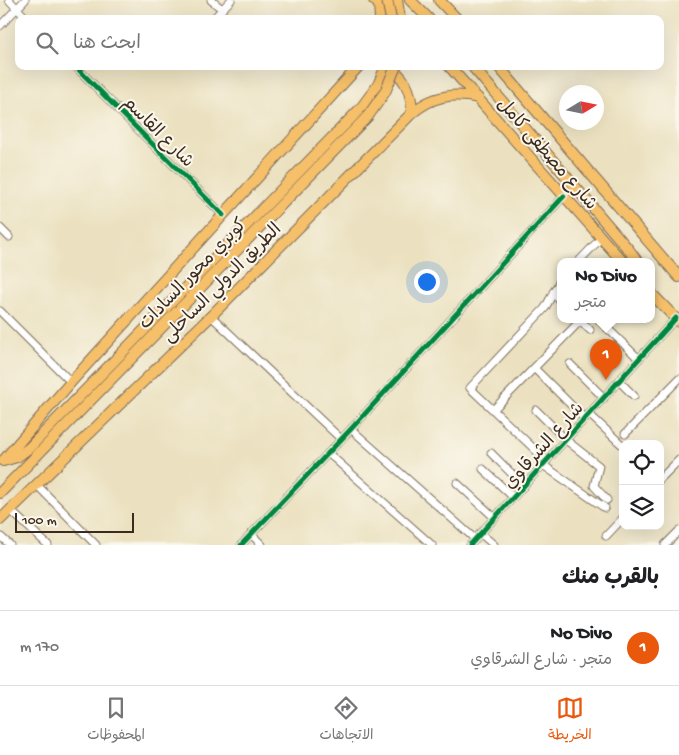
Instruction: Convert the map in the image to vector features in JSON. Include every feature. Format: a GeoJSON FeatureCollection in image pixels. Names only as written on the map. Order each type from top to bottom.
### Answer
{"type":"FeatureCollection","features":[{"type":"Feature","properties":{"kind":"main road"},"geometry":{"type":"LineString","coordinates":[[397,0],[399,15]]}},
{"type":"Feature","properties":{"kind":"main road"},"geometry":{"type":"LineString","coordinates":[[410,0],[426,15]]}},
{"type":"Feature","properties":{"kind":"main road"},"geometry":{"type":"LineString","coordinates":[[439,0],[453,15]]}},
{"type":"Feature","properties":{"kind":"main road"},"geometry":{"type":"LineString","coordinates":[[380,1],[395,15]]}},
{"type":"Feature","properties":{"kind":"main road"},"geometry":{"type":"LineString","coordinates":[[380,1],[380,15]]}},
{"type":"Feature","properties":{"kind":"main road"},"geometry":{"type":"LineString","coordinates":[[380,1],[389,15]]}},
{"type":"Feature","properties":{"kind":"main road"},"geometry":{"type":"LineString","coordinates":[[1,462],[71,382],[355,70]]}},
{"type":"Feature","properties":{"kind":"main road","name":"كوبري محور السادات"},"geometry":{"type":"LineString","coordinates":[[1,462],[17,457],[30,448],[368,100],[385,70]]}},
{"type":"Feature","properties":{"kind":"main road"},"geometry":{"type":"LineString","coordinates":[[392,70],[405,82],[410,92],[412,113]]}},
{"type":"Feature","properties":{"kind":"main road","name":"كوبري محور السادات"},"geometry":{"type":"LineString","coordinates":[[0,493],[374,109],[385,92],[394,70]]}},
{"type":"Feature","properties":{"kind":"main road","name":"شارع مصطفى كامل"},"geometry":{"type":"LineString","coordinates":[[454,70],[619,258]]}},
{"type":"Feature","properties":{"kind":"main road"},"geometry":{"type":"LineString","coordinates":[[475,70],[635,258]]}},
{"type":"Feature","properties":{"kind":"main road","name":"شارع مصطفى كامل"},"geometry":{"type":"LineString","coordinates":[[501,70],[679,277]]}},
{"type":"Feature","properties":{"kind":"main road","name":"الطريق الدولي الساحلى"},"geometry":{"type":"LineString","coordinates":[[0,520],[211,316],[412,113],[428,101],[448,96],[478,98]]}},
{"type":"Feature","properties":{"kind":"main road"},"geometry":{"type":"LineString","coordinates":[[655,298],[678,320]]}},
{"type":"Feature","properties":{"kind":"street"},"geometry":{"type":"LineString","coordinates":[[9,0],[23,15]]}},
{"type":"Feature","properties":{"kind":"street"},"geometry":{"type":"LineString","coordinates":[[0,26],[24,0]]}},
{"type":"Feature","properties":{"kind":"street"},"geometry":{"type":"LineString","coordinates":[[211,0],[222,9]]}},
{"type":"Feature","properties":{"kind":"street"},"geometry":{"type":"LineString","coordinates":[[217,15],[231,0]]}},
{"type":"Feature","properties":{"kind":"street","name":"شارع القاسم"},"geometry":{"type":"LineString","coordinates":[[79,70],[223,214]]}},
{"type":"Feature","properties":{"kind":"street"},"geometry":{"type":"LineString","coordinates":[[241,545],[351,429],[564,196]]}},
{"type":"Feature","properties":{"kind":"street"},"geometry":{"type":"LineString","coordinates":[[0,228],[9,237]]}},
{"type":"Feature","properties":{"kind":"street"},"geometry":{"type":"LineString","coordinates":[[581,258],[601,238]]}},
{"type":"Feature","properties":{"kind":"street"},"geometry":{"type":"LineString","coordinates":[[557,286],[545,308],[470,388],[545,463],[605,508]]}},
{"type":"Feature","properties":{"kind":"street"},"geometry":{"type":"LineString","coordinates":[[553,292],[557,296]]}},
{"type":"Feature","properties":{"kind":"street"},"geometry":{"type":"LineString","coordinates":[[0,310],[71,382]]}},
{"type":"Feature","properties":{"kind":"street"},"geometry":{"type":"LineString","coordinates":[[211,316],[341,439]]}},
{"type":"Feature","properties":{"kind":"street","name":"شارع الشرقاوي"},"geometry":{"type":"LineString","coordinates":[[475,539],[639,359],[678,320]]}},
{"type":"Feature","properties":{"kind":"street"},"geometry":{"type":"LineString","coordinates":[[493,410],[576,323]]}},
{"type":"Feature","properties":{"kind":"street"},"geometry":{"type":"LineString","coordinates":[[582,323],[590,330]]}},
{"type":"Feature","properties":{"kind":"street"},"geometry":{"type":"LineString","coordinates":[[602,323],[639,359]]}},
{"type":"Feature","properties":{"kind":"street"},"geometry":{"type":"LineString","coordinates":[[570,364],[604,398]]}},
{"type":"Feature","properties":{"kind":"street"},"geometry":{"type":"LineString","coordinates":[[534,368],[619,442]]}},
{"type":"Feature","properties":{"kind":"street"},"geometry":{"type":"LineString","coordinates":[[625,434],[679,380]]}},
{"type":"Feature","properties":{"kind":"street"},"geometry":{"type":"LineString","coordinates":[[619,381],[634,396]]}},
{"type":"Feature","properties":{"kind":"street"},"geometry":{"type":"LineString","coordinates":[[536,410],[566,440],[598,466],[594,486],[606,500]]}},
{"type":"Feature","properties":{"kind":"street"},"geometry":{"type":"LineString","coordinates":[[351,429],[475,539],[494,545]]}},
{"type":"Feature","properties":{"kind":"street"},"geometry":{"type":"LineString","coordinates":[[328,453],[432,545]]}},
{"type":"Feature","properties":{"kind":"street"},"geometry":{"type":"LineString","coordinates":[[491,453],[524,486]]}},
{"type":"Feature","properties":{"kind":"street"},"geometry":{"type":"LineString","coordinates":[[664,475],[679,460]]}},
{"type":"Feature","properties":{"kind":"street"},"geometry":{"type":"LineString","coordinates":[[483,469],[513,497]]}},
{"type":"Feature","properties":{"kind":"street"},"geometry":{"type":"LineString","coordinates":[[457,483],[494,518]]}},
{"type":"Feature","properties":{"kind":"street"},"geometry":{"type":"LineString","coordinates":[[37,485],[96,545]]}},
{"type":"Feature","properties":{"kind":"street"},"geometry":{"type":"LineString","coordinates":[[10,510],[48,545]]}},
{"type":"Feature","properties":{"kind":"street"},"geometry":{"type":"LineString","coordinates":[[606,536],[619,522]]}},
{"type":"Feature","properties":{"kind":"street"},"geometry":{"type":"LineString","coordinates":[[665,545],[679,531]]}},
{"type":"Feature","properties":{"kind":"street"},"geometry":{"type":"LineString","coordinates":[[251,534],[262,545]]}},
{"type":"Feature","properties":{"kind":"street"},"geometry":{"type":"LineString","coordinates":[[0,536],[10,545]]}},
{"type":"Feature","properties":{"kind":"cycle path"},"geometry":{"type":"LineString","coordinates":[[79,70],[223,215]]}},
{"type":"Feature","properties":{"kind":"cycle path"},"geometry":{"type":"LineString","coordinates":[[241,545],[351,429],[564,196]]}},
{"type":"Feature","properties":{"kind":"cycle path"},"geometry":{"type":"LineString","coordinates":[[470,545],[676,318]]}},
{"type":"Feature","properties":{"kind":"place","name":"No Divo"},"geometry":{"type":"Point","coordinates":[606,380]}}]}
